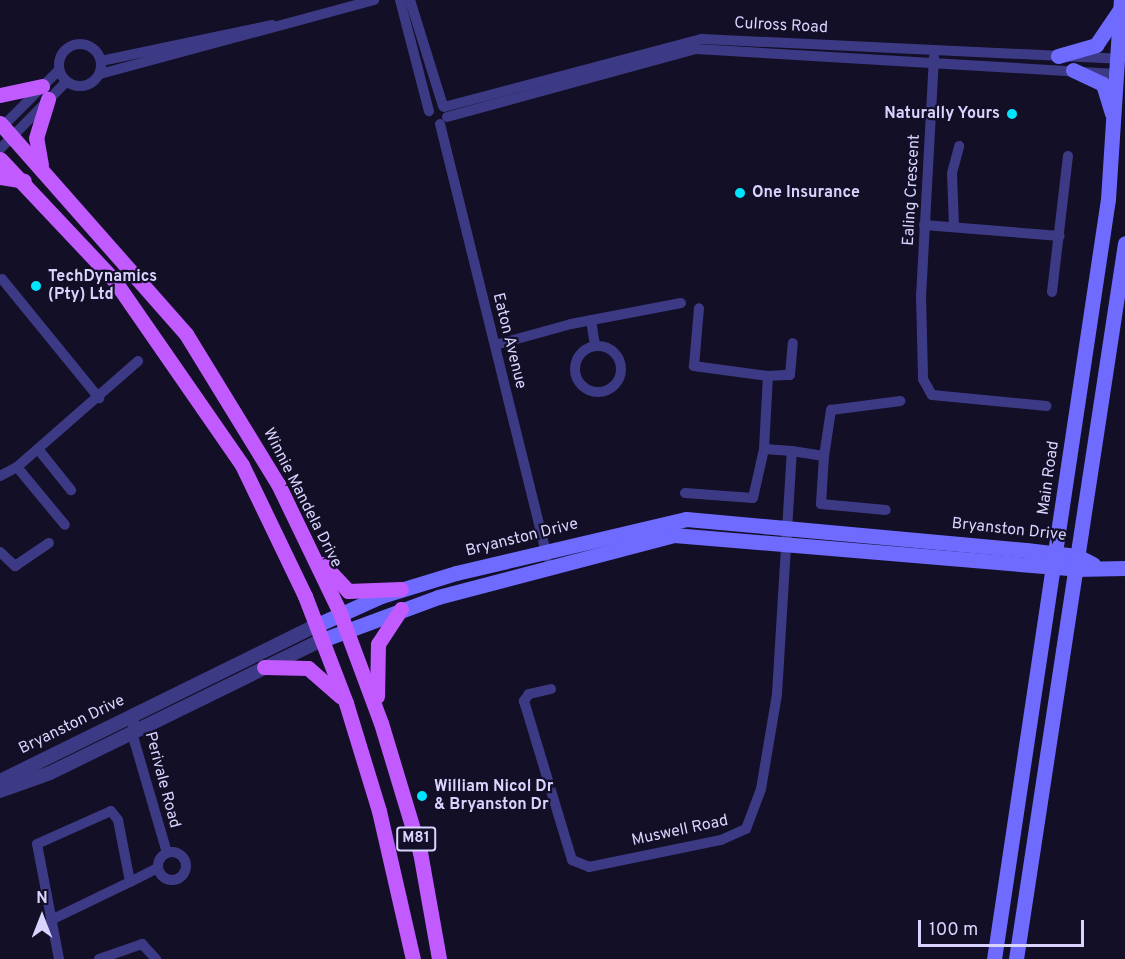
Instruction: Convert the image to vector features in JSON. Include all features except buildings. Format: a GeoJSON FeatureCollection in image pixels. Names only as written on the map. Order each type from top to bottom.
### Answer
{"type":"FeatureCollection","features":[{"type":"Feature","properties":{"kind":"main road"},"geometry":{"type":"LineString","coordinates":[[1058,56],[1102,41],[1121,2]]}},
{"type":"Feature","properties":{"kind":"main road","name":"Main Road"},"geometry":{"type":"LineString","coordinates":[[994,959],[1056,560],[1115,125],[1122,67],[1121,2]]}},
{"type":"Feature","properties":{"kind":"main road"},"geometry":{"type":"LineString","coordinates":[[1073,70],[1103,84],[1115,125]]}},
{"type":"Feature","properties":{"kind":"main road"},"geometry":{"type":"LineString","coordinates":[[0,95],[45,92],[36,138],[42,167]]}},
{"type":"Feature","properties":{"kind":"main road","name":"Winnie Mandela Drive"},"geometry":{"type":"LineString","coordinates":[[4,128],[42,167],[186,333],[257,447],[308,545],[340,614],[381,723],[420,852],[439,959]]}},
{"type":"Feature","properties":{"kind":"main road","name":"M81"},"geometry":{"type":"LineString","coordinates":[[0,159],[24,181],[114,280],[209,412],[268,517],[317,625],[346,703],[379,811],[413,959]]}},
{"type":"Feature","properties":{"kind":"main road"},"geometry":{"type":"LineString","coordinates":[[0,177],[24,181]]}},
{"type":"Feature","properties":{"kind":"main road"},"geometry":{"type":"LineString","coordinates":[[1016,959],[1125,243]]}},
{"type":"Feature","properties":{"kind":"main road","name":"Bryanston Drive"},"geometry":{"type":"LineString","coordinates":[[317,625],[401,589],[545,550],[686,519],[1022,564],[1056,560]]}},
{"type":"Feature","properties":{"kind":"main road"},"geometry":{"type":"LineString","coordinates":[[1082,520],[1091,552],[1125,568]]}},
{"type":"Feature","properties":{"kind":"main road","name":"Bryanston Drive"},"geometry":{"type":"LineString","coordinates":[[322,640],[401,609],[550,566],[674,535],[787,533],[1125,568]]}},
{"type":"Feature","properties":{"kind":"main road"},"geometry":{"type":"LineString","coordinates":[[308,545],[348,591],[401,589]]}},
{"type":"Feature","properties":{"kind":"main road"},"geometry":{"type":"LineString","coordinates":[[1022,564],[1050,598]]}},
{"type":"Feature","properties":{"kind":"main road"},"geometry":{"type":"LineString","coordinates":[[381,723],[376,652],[401,609]]}},
{"type":"Feature","properties":{"kind":"main road"},"geometry":{"type":"LineString","coordinates":[[264,667],[308,668],[346,703]]}},
{"type":"Feature","properties":{"kind":"street"},"geometry":{"type":"LineString","coordinates":[[59,70],[66,82],[81,87],[100,74],[374,0]]}},
{"type":"Feature","properties":{"kind":"street"},"geometry":{"type":"LineString","coordinates":[[400,0],[429,111],[429,119],[443,113]]}},
{"type":"Feature","properties":{"kind":"street","name":"Eaton Avenue"},"geometry":{"type":"LineString","coordinates":[[410,0],[443,113],[495,345],[550,566]]}},
{"type":"Feature","properties":{"kind":"street"},"geometry":{"type":"LineString","coordinates":[[101,61],[285,24]]}},
{"type":"Feature","properties":{"kind":"street"},"geometry":{"type":"LineString","coordinates":[[45,92],[59,70],[62,54],[79,44],[96,50],[101,61],[100,74]]}},
{"type":"Feature","properties":{"kind":"street","name":"Culross Road"},"geometry":{"type":"LineString","coordinates":[[429,111],[443,113],[696,49],[934,56],[1058,56],[1122,67]]}},
{"type":"Feature","properties":{"kind":"street","name":"Culross Road"},"geometry":{"type":"LineString","coordinates":[[934,56],[1073,70],[1122,67]]}},
{"type":"Feature","properties":{"kind":"street","name":"Ealing Crescent"},"geometry":{"type":"LineString","coordinates":[[934,56],[921,295],[922,373],[932,395],[1046,406]]}},
{"type":"Feature","properties":{"kind":"street"},"geometry":{"type":"LineString","coordinates":[[0,149],[4,128],[45,92],[66,82]]}},
{"type":"Feature","properties":{"kind":"street"},"geometry":{"type":"LineString","coordinates":[[954,227],[952,173],[959,146]]}},
{"type":"Feature","properties":{"kind":"street"},"geometry":{"type":"LineString","coordinates":[[1052,292],[1068,156]]}},
{"type":"Feature","properties":{"kind":"street"},"geometry":{"type":"LineString","coordinates":[[924,225],[1060,236]]}},
{"type":"Feature","properties":{"kind":"street"},"geometry":{"type":"LineString","coordinates":[[1,278],[99,398]]}},
{"type":"Feature","properties":{"kind":"street"},"geometry":{"type":"LineString","coordinates":[[495,345],[591,320],[681,303]]}},
{"type":"Feature","properties":{"kind":"street"},"geometry":{"type":"LineString","coordinates":[[699,308],[696,368],[768,376],[790,375],[793,344]]}},
{"type":"Feature","properties":{"kind":"street"},"geometry":{"type":"LineString","coordinates":[[591,320],[595,344]]}},
{"type":"Feature","properties":{"kind":"street"},"geometry":{"type":"LineString","coordinates":[[595,344],[610,348],[618,378],[614,389],[592,395],[578,361],[583,349],[595,344]]}},
{"type":"Feature","properties":{"kind":"street"},"geometry":{"type":"LineString","coordinates":[[0,476],[17,467],[99,398],[138,361]]}},
{"type":"Feature","properties":{"kind":"street"},"geometry":{"type":"LineString","coordinates":[[685,493],[753,498],[764,449],[768,376]]}},
{"type":"Feature","properties":{"kind":"street"},"geometry":{"type":"LineString","coordinates":[[886,510],[821,504],[824,456],[830,411],[900,401]]}},
{"type":"Feature","properties":{"kind":"street"},"geometry":{"type":"LineString","coordinates":[[38,449],[71,490]]}},
{"type":"Feature","properties":{"kind":"street"},"geometry":{"type":"LineString","coordinates":[[764,449],[824,456]]}},
{"type":"Feature","properties":{"kind":"street"},"geometry":{"type":"LineString","coordinates":[[787,533],[792,452]]}},
{"type":"Feature","properties":{"kind":"street"},"geometry":{"type":"LineString","coordinates":[[17,467],[65,525]]}},
{"type":"Feature","properties":{"kind":"street","name":"Muswell Road"},"geometry":{"type":"LineString","coordinates":[[550,689],[525,697],[527,718],[565,848],[579,865],[739,833],[754,811],[768,755],[787,533]]}},
{"type":"Feature","properties":{"kind":"street"},"geometry":{"type":"LineString","coordinates":[[0,552],[15,566],[49,543]]}},
{"type":"Feature","properties":{"kind":"street","name":"Bryanston Drive"},"geometry":{"type":"LineString","coordinates":[[0,781],[317,625]]}},
{"type":"Feature","properties":{"kind":"street","name":"Bryanston Drive"},"geometry":{"type":"LineString","coordinates":[[0,791],[132,733],[322,640]]}},
{"type":"Feature","properties":{"kind":"street","name":"Perivale Road"},"geometry":{"type":"LineString","coordinates":[[135,714],[132,733],[167,853]]}},
{"type":"Feature","properties":{"kind":"street"},"geometry":{"type":"LineString","coordinates":[[59,959],[37,844],[103,811],[118,820],[130,882]]}},
{"type":"Feature","properties":{"kind":"street"},"geometry":{"type":"LineString","coordinates":[[51,920],[158,868],[167,853],[184,858],[183,876],[166,880],[158,868]]}},
{"type":"Feature","properties":{"kind":"street"},"geometry":{"type":"LineString","coordinates":[[99,959],[142,944],[156,959]]}},
{"type":"Feature","properties":{"kind":"place","name":"Naturally Yours"},"geometry":{"type":"Point","coordinates":[1012,114]}},
{"type":"Feature","properties":{"kind":"place","name":"One Insurance"},"geometry":{"type":"Point","coordinates":[740,193]}},
{"type":"Feature","properties":{"kind":"place","name":"TechDynamics (Pty) Ltd"},"geometry":{"type":"Point","coordinates":[36,286]}},
{"type":"Feature","properties":{"kind":"place","name":"William Nicol Dr & Bryanston Dr"},"geometry":{"type":"Point","coordinates":[422,796]}}]}
